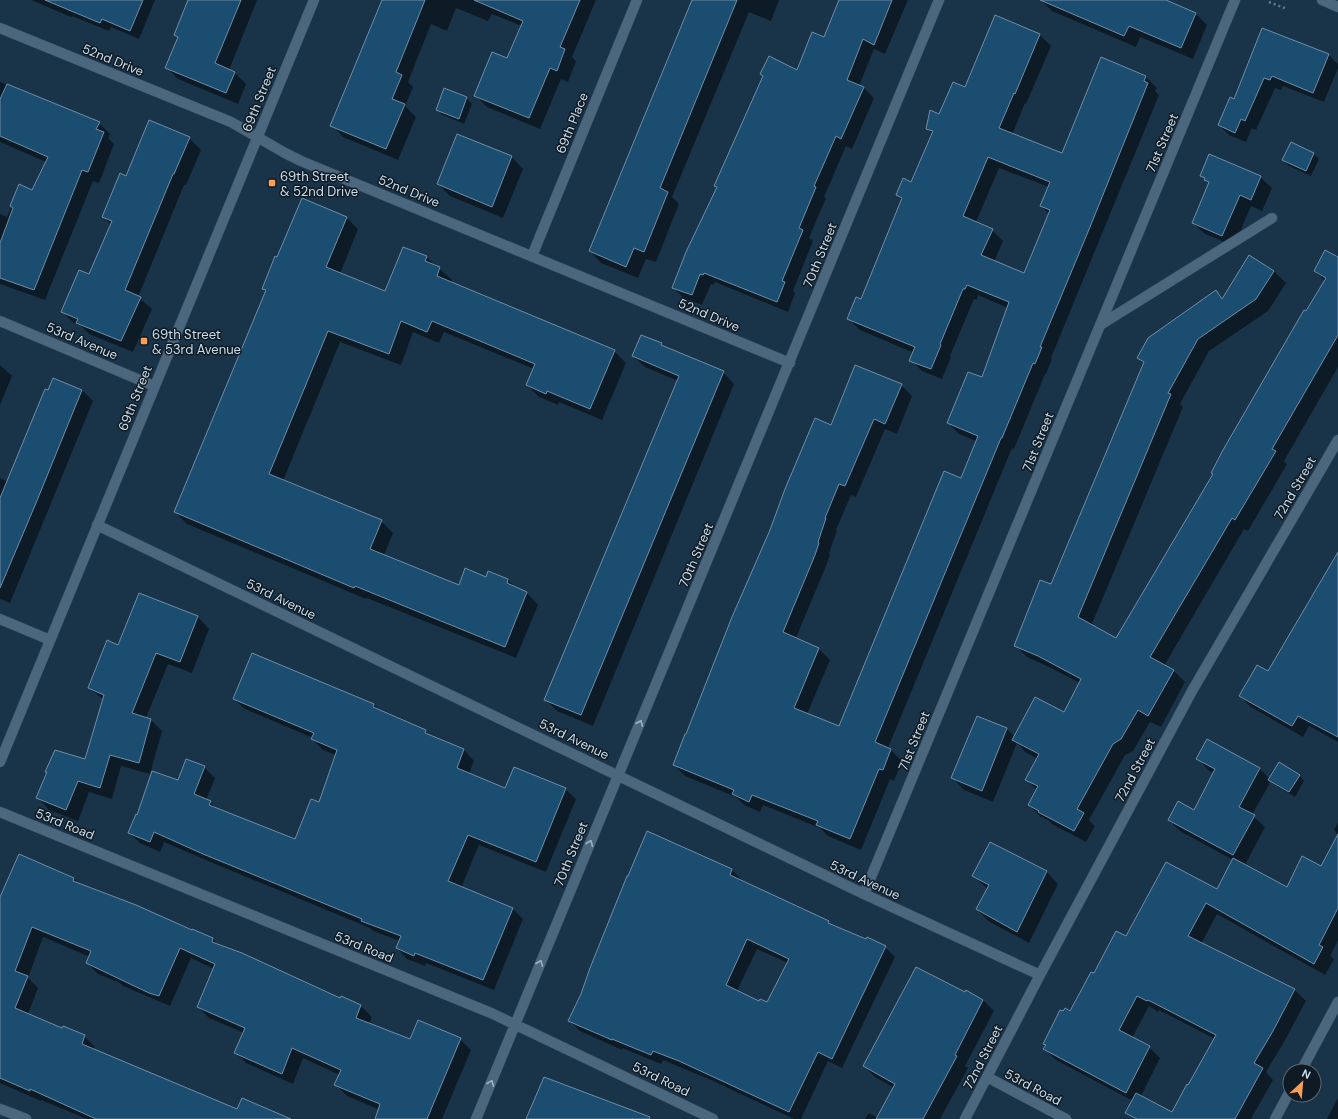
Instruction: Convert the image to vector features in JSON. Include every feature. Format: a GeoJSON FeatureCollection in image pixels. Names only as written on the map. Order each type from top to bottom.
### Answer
{"type":"FeatureCollection","features":[{"type":"Feature","properties":{"kind":"street","name":"69th Street"},"geometry":{"type":"LineString","coordinates":[[0,762],[314,0]]}},
{"type":"Feature","properties":{"kind":"street","name":"69th Place"},"geometry":{"type":"LineString","coordinates":[[532,256],[637,0]]}},
{"type":"Feature","properties":{"kind":"street","name":"70th Street"},"geometry":{"type":"LineString","coordinates":[[476,1119],[939,0]]}},
{"type":"Feature","properties":{"kind":"street","name":"71st Street"},"geometry":{"type":"LineString","coordinates":[[864,894],[1235,0]]}},
{"type":"Feature","properties":{"kind":"street"},"geometry":{"type":"LineString","coordinates":[[1322,0],[1338,7]]}},
{"type":"Feature","properties":{"kind":"street","name":"52nd Drive"},"geometry":{"type":"LineString","coordinates":[[0,28],[222,118],[302,161],[790,363]]}},
{"type":"Feature","properties":{"kind":"street"},"geometry":{"type":"LineString","coordinates":[[1100,324],[1272,218]]}},
{"type":"Feature","properties":{"kind":"street","name":"53rd Avenue"},"geometry":{"type":"LineString","coordinates":[[0,321],[154,386]]}},
{"type":"Feature","properties":{"kind":"street","name":"72nd Street"},"geometry":{"type":"LineString","coordinates":[[965,1119],[1192,691],[1338,440]]}},
{"type":"Feature","properties":{"kind":"street","name":"53rd Avenue"},"geometry":{"type":"LineString","coordinates":[[97,525],[864,894],[1040,976]]}},
{"type":"Feature","properties":{"kind":"street"},"geometry":{"type":"LineString","coordinates":[[0,619],[50,640]]}},
{"type":"Feature","properties":{"kind":"street","name":"53rd Road"},"geometry":{"type":"LineString","coordinates":[[0,812],[491,1013],[713,1119]]}},
{"type":"Feature","properties":{"kind":"street"},"geometry":{"type":"LineString","coordinates":[[1305,1063],[1338,1002]]}},
{"type":"Feature","properties":{"kind":"street","name":"53rd Road"},"geometry":{"type":"LineString","coordinates":[[988,1077],[1066,1119]]}},
{"type":"Feature","properties":{"kind":"street"},"geometry":{"type":"LineString","coordinates":[[1275,1119],[1284,1103]]}},
{"type":"Feature","properties":{"kind":"street"},"geometry":{"type":"LineString","coordinates":[[0,1108],[26,1119]]}},
{"type":"Feature","properties":{"kind":"path"},"geometry":{"type":"LineString","coordinates":[[1269,2],[1287,9]]}},
{"type":"Feature","properties":{"kind":"building"},"geometry":{"type":"Polygon","coordinates":[[[45,0],[143,0],[130,31],[102,19],[100,23],[45,0]]]}},
{"type":"Feature","properties":{"kind":"building"},"geometry":{"type":"Polygon","coordinates":[[[188,0],[241,0],[215,63],[235,72],[226,93],[165,68],[178,37],[174,35],[188,0]]]}},
{"type":"Feature","properties":{"kind":"building"},"geometry":{"type":"Polygon","coordinates":[[[382,0],[425,0],[396,72],[402,75],[392,99],[405,104],[386,149],[330,126],[382,0]]]}},
{"type":"Feature","properties":{"kind":"building"},"geometry":{"type":"Polygon","coordinates":[[[474,0],[580,0],[560,47],[565,49],[557,71],[550,68],[529,118],[474,96],[492,52],[507,58],[523,21],[474,0]]]}},
{"type":"Feature","properties":{"kind":"building"},"geometry":{"type":"Polygon","coordinates":[[[692,0],[737,0],[660,188],[668,192],[644,252],[634,248],[626,267],[589,251],[692,0]]]}},
{"type":"Feature","properties":{"kind":"building"},"geometry":{"type":"Polygon","coordinates":[[[839,0],[892,0],[874,45],[863,39],[847,80],[864,87],[841,139],[836,136],[814,186],[816,187],[799,228],[803,230],[782,281],[785,282],[777,302],[704,273],[703,275],[700,274],[692,295],[672,288],[686,252],[717,187],[714,186],[763,76],[760,74],[769,56],[797,70],[812,32],[824,37],[839,0]]]}},
{"type":"Feature","properties":{"kind":"building"},"geometry":{"type":"Polygon","coordinates":[[[1040,0],[1166,0],[1196,13],[1181,48],[1129,26],[1124,36],[1040,0]]]}},
{"type":"Feature","properties":{"kind":"building"},"geometry":{"type":"Polygon","coordinates":[[[995,15],[1040,34],[999,128],[1062,153],[1101,57],[1146,76],[1144,81],[1148,83],[1040,347],[1042,347],[1035,364],[1033,363],[1001,438],[875,742],[891,749],[883,770],[879,769],[850,839],[816,825],[818,821],[752,795],[749,802],[732,794],[734,790],[673,765],[732,617],[770,530],[785,489],[815,418],[831,425],[855,365],[902,384],[885,424],[874,419],[845,486],[839,484],[825,518],[815,555],[783,632],[819,648],[794,708],[839,726],[944,471],[961,478],[978,436],[947,423],[968,372],[982,377],[1009,302],[967,285],[965,289],[963,289],[931,369],[909,361],[915,347],[847,319],[856,297],[861,299],[902,198],[896,195],[903,178],[911,182],[933,131],[926,129],[930,110],[939,114],[953,82],[965,87],[995,15]],[[988,157],[963,216],[993,229],[981,255],[1024,273],[1050,210],[1040,206],[1050,182],[988,157]]]}},
{"type":"Feature","properties":{"kind":"building"},"geometry":{"type":"Polygon","coordinates":[[[1262,28],[1329,54],[1313,93],[1272,76],[1270,80],[1264,78],[1245,121],[1241,119],[1235,133],[1218,125],[1230,97],[1234,99],[1262,28]]]}},
{"type":"Feature","properties":{"kind":"building"},"geometry":{"type":"Polygon","coordinates":[[[7,84],[100,122],[96,129],[104,132],[88,172],[82,170],[34,290],[0,278],[0,243],[13,208],[10,206],[19,184],[32,190],[48,157],[0,136],[0,99],[7,84]]]}},
{"type":"Feature","properties":{"kind":"building"},"geometry":{"type":"Polygon","coordinates":[[[444,88],[467,97],[459,119],[436,110],[444,88]]]}},
{"type":"Feature","properties":{"kind":"building"},"geometry":{"type":"Polygon","coordinates":[[[149,120],[190,137],[125,290],[141,297],[121,341],[76,323],[78,319],[61,312],[79,270],[89,274],[112,221],[102,217],[120,173],[126,176],[149,120]]]}},
{"type":"Feature","properties":{"kind":"building"},"geometry":{"type":"Polygon","coordinates":[[[457,134],[512,156],[492,207],[437,184],[457,134]]]}},
{"type":"Feature","properties":{"kind":"building"},"geometry":{"type":"Polygon","coordinates":[[[1291,142],[1314,153],[1306,171],[1282,160],[1291,142]]]}},
{"type":"Feature","properties":{"kind":"building"},"geometry":{"type":"Polygon","coordinates":[[[1209,154],[1261,176],[1251,200],[1240,195],[1222,236],[1192,223],[1209,182],[1200,176],[1209,154]]]}},
{"type":"Feature","properties":{"kind":"building"},"geometry":{"type":"Polygon","coordinates":[[[302,198],[347,217],[326,267],[385,291],[403,247],[427,256],[425,261],[440,267],[437,276],[615,350],[590,409],[547,391],[546,394],[526,385],[535,364],[432,321],[427,332],[401,321],[389,354],[328,331],[269,474],[382,520],[370,549],[459,585],[465,568],[486,577],[488,571],[508,579],[507,583],[527,592],[505,647],[355,586],[354,588],[174,512],[266,290],[262,289],[275,256],[277,257],[302,198]]]}},
{"type":"Feature","properties":{"kind":"building"},"geometry":{"type":"Polygon","coordinates":[[[1325,250],[1338,257],[1338,335],[1272,449],[1276,451],[1235,520],[1232,518],[1150,657],[1174,670],[1148,716],[1138,710],[1121,739],[1113,744],[1077,809],[1084,813],[1074,831],[1028,805],[1038,786],[1025,780],[1039,754],[1012,740],[1035,697],[1064,712],[1081,679],[1038,656],[1014,646],[1040,580],[1051,584],[1144,362],[1137,358],[1148,338],[1216,290],[1222,299],[1249,255],[1274,271],[1256,299],[1198,339],[1168,393],[1171,394],[1078,617],[1116,638],[1213,474],[1211,473],[1223,450],[1304,310],[1306,311],[1326,278],[1314,271],[1325,250]]]}},
{"type":"Feature","properties":{"kind":"building"},"geometry":{"type":"Polygon","coordinates":[[[641,335],[662,343],[661,345],[724,371],[581,715],[544,700],[679,376],[632,356],[641,335]]]}},
{"type":"Feature","properties":{"kind":"building"},"geometry":{"type":"Polygon","coordinates":[[[53,378],[82,390],[0,588],[0,498],[45,389],[48,390],[53,378]]]}},
{"type":"Feature","properties":{"kind":"building"},"geometry":{"type":"Polygon","coordinates":[[[1338,552],[1338,737],[1298,716],[1292,726],[1239,696],[1257,665],[1268,671],[1338,552]]]}},
{"type":"Feature","properties":{"kind":"building"},"geometry":{"type":"Polygon","coordinates":[[[139,593],[198,616],[180,662],[156,653],[132,713],[151,719],[139,763],[110,755],[100,788],[78,781],[66,810],[36,798],[47,772],[45,772],[55,750],[85,759],[104,695],[88,688],[107,640],[118,645],[139,593]]]}},
{"type":"Feature","properties":{"kind":"building"},"geometry":{"type":"Polygon","coordinates":[[[252,653],[374,704],[373,707],[426,730],[425,733],[464,749],[457,768],[505,788],[514,767],[566,788],[536,862],[468,835],[448,881],[513,908],[483,980],[415,953],[414,956],[396,948],[401,936],[361,921],[362,919],[203,854],[154,832],[150,842],[128,833],[136,814],[137,815],[152,771],[178,780],[186,759],[205,766],[194,794],[211,801],[209,805],[295,839],[311,799],[319,802],[337,750],[311,739],[314,733],[233,699],[252,653]]]}},
{"type":"Feature","properties":{"kind":"building"},"geometry":{"type":"Polygon","coordinates":[[[977,716],[1007,728],[982,791],[951,778],[977,716]]]}},
{"type":"Feature","properties":{"kind":"building"},"geometry":{"type":"Polygon","coordinates":[[[1207,739],[1260,768],[1239,807],[1255,815],[1233,855],[1168,820],[1178,801],[1194,810],[1215,769],[1196,759],[1207,739]]]}},
{"type":"Feature","properties":{"kind":"building"},"geometry":{"type":"Polygon","coordinates":[[[1279,762],[1300,775],[1289,792],[1268,780],[1279,762]]]}},
{"type":"Feature","properties":{"kind":"building"},"geometry":{"type":"Polygon","coordinates":[[[647,831],[732,869],[730,875],[829,921],[828,923],[866,939],[867,937],[886,946],[832,1059],[818,1052],[789,1112],[679,1061],[653,1051],[651,1055],[568,1021],[581,994],[590,968],[647,831]],[[747,939],[726,985],[759,1001],[760,999],[767,1002],[789,959],[747,939]]]}},
{"type":"Feature","properties":{"kind":"building"},"geometry":{"type":"Polygon","coordinates":[[[1338,834],[1338,908],[1319,945],[1323,947],[1314,964],[1206,903],[1188,936],[1295,989],[1254,1063],[1263,1068],[1235,1119],[1137,1119],[1125,1113],[1136,1093],[1172,1112],[1216,1035],[1148,1000],[1147,1001],[1137,996],[1119,1030],[1150,1046],[1126,1093],[1043,1049],[1046,1045],[1043,1044],[1060,1010],[1063,1011],[1065,1008],[1070,1011],[1091,972],[1094,973],[1116,931],[1126,936],[1166,862],[1217,889],[1233,858],[1287,887],[1302,856],[1321,866],[1338,834]]]}},
{"type":"Feature","properties":{"kind":"building"},"geometry":{"type":"Polygon","coordinates":[[[990,842],[1047,871],[1017,932],[976,909],[989,885],[972,876],[990,842]]]}},
{"type":"Feature","properties":{"kind":"building"},"geometry":{"type":"Polygon","coordinates":[[[19,854],[74,878],[73,881],[136,905],[213,938],[212,942],[242,953],[340,998],[341,996],[361,1005],[356,1018],[410,1039],[418,1020],[461,1038],[427,1119],[375,1119],[380,1104],[334,1085],[341,1070],[292,1048],[282,1074],[234,1053],[245,1028],[197,1007],[215,964],[180,948],[159,996],[149,993],[86,963],[91,951],[32,927],[15,971],[28,976],[15,1008],[62,1028],[63,1026],[85,1035],[82,1044],[237,1109],[242,1098],[291,1119],[96,1119],[30,1089],[30,1091],[0,1078],[0,897],[19,854]]]}},
{"type":"Feature","properties":{"kind":"building"},"geometry":{"type":"Polygon","coordinates":[[[916,967],[965,992],[966,990],[983,1000],[955,1055],[957,1056],[923,1119],[876,1119],[895,1084],[863,1066],[916,967]]]}},
{"type":"Feature","properties":{"kind":"building"},"geometry":{"type":"Polygon","coordinates":[[[544,1077],[650,1117],[649,1119],[526,1119],[544,1077]]]}},
{"type":"Feature","properties":{"kind":"place","name":"69th Street & 52nd Drive"},"geometry":{"type":"Point","coordinates":[272,183]}},
{"type":"Feature","properties":{"kind":"place","name":"69th Street & 53rd Avenue"},"geometry":{"type":"Point","coordinates":[144,341]}}]}
